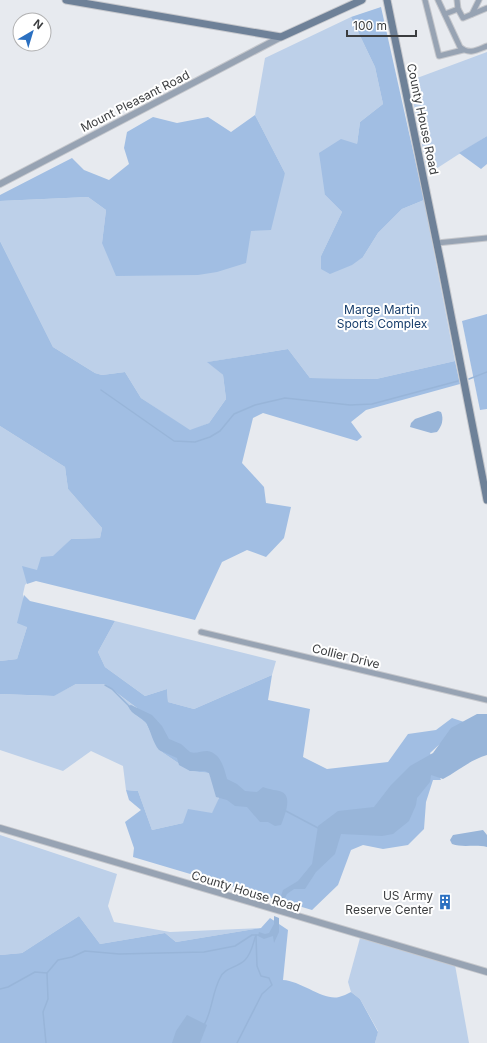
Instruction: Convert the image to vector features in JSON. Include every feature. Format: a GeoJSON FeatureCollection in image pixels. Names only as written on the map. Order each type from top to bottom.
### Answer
{"type":"FeatureCollection","features":[{"type":"Feature","properties":{"kind":"main road"},"geometry":{"type":"LineString","coordinates":[[66,0],[281,38],[362,0]]}},
{"type":"Feature","properties":{"kind":"main road","name":"County House Road"},"geometry":{"type":"LineString","coordinates":[[387,0],[437,242],[487,500]]}},
{"type":"Feature","properties":{"kind":"street"},"geometry":{"type":"LineString","coordinates":[[425,0],[439,56],[463,50],[474,52],[487,46]]}},
{"type":"Feature","properties":{"kind":"street"},"geometry":{"type":"LineString","coordinates":[[438,0],[460,47],[463,50]]}},
{"type":"Feature","properties":{"kind":"street"},"geometry":{"type":"LineString","coordinates":[[457,0],[458,9],[464,18],[487,8]]}},
{"type":"Feature","properties":{"kind":"street"},"geometry":{"type":"LineString","coordinates":[[472,14],[479,0]]}},
{"type":"Feature","properties":{"kind":"street"},"geometry":{"type":"LineString","coordinates":[[445,14],[458,9]]}},
{"type":"Feature","properties":{"kind":"street","name":"Mount Pleasant Road"},"geometry":{"type":"LineString","coordinates":[[0,184],[281,38]]}},
{"type":"Feature","properties":{"kind":"street"},"geometry":{"type":"LineString","coordinates":[[437,242],[487,238]]}},
{"type":"Feature","properties":{"kind":"street","name":"Collier Drive"},"geometry":{"type":"LineString","coordinates":[[201,632],[239,639],[487,700]]}},
{"type":"Feature","properties":{"kind":"street","name":"County House Road"},"geometry":{"type":"LineString","coordinates":[[0,828],[279,912],[487,972]]}},
{"type":"Feature","properties":{"kind":"green space","name":"Marge Martin Sports Complex"},"geometry":{"type":"Polygon","coordinates":[[[351,17],[375,67],[383,104],[360,122],[357,144],[325,195],[342,212],[321,256],[363,257],[378,233],[402,209],[424,200],[455,361],[376,379],[310,378],[288,349],[208,362],[223,375],[226,399],[209,423],[190,431],[141,398],[125,372],[102,375],[95,373],[53,347],[0,241],[0,201],[88,197],[106,210],[102,243],[251,230],[285,173],[255,115],[265,58],[351,17]]]}},
{"type":"Feature","properties":{"kind":"green space"},"geometry":{"type":"Polygon","coordinates":[[[487,52],[487,136],[428,174],[409,81],[487,52]]]}},
{"type":"Feature","properties":{"kind":"green space"},"geometry":{"type":"Polygon","coordinates":[[[0,426],[65,467],[68,489],[102,528],[100,538],[71,539],[25,585],[23,594],[27,627],[17,659],[0,661],[0,426]]]}},
{"type":"Feature","properties":{"kind":"green space"},"geometry":{"type":"Polygon","coordinates":[[[115,621],[276,661],[272,675],[194,709],[168,702],[167,689],[145,696],[105,667],[98,652],[115,621]]]}},
{"type":"Feature","properties":{"kind":"green space"},"geometry":{"type":"Polygon","coordinates":[[[76,684],[105,684],[138,709],[131,711],[146,723],[159,750],[190,771],[209,773],[219,799],[212,814],[183,823],[152,830],[138,791],[126,790],[123,766],[91,751],[63,771],[0,750],[0,694],[53,696],[76,684]]]}},
{"type":"Feature","properties":{"kind":"green space"},"geometry":{"type":"Polygon","coordinates":[[[0,835],[117,874],[108,906],[114,922],[170,932],[261,928],[176,942],[165,933],[100,944],[79,916],[22,953],[0,955],[0,835]]]}},
{"type":"Feature","properties":{"kind":"green space"},"geometry":{"type":"Polygon","coordinates":[[[360,938],[455,965],[469,1043],[375,1043],[378,1031],[360,999],[351,992],[348,982],[360,938]]]}},
{"type":"Feature","properties":{"kind":"shaded area"},"geometry":{"type":"Polygon","coordinates":[[[381,7],[424,200],[402,209],[378,233],[363,257],[352,265],[330,274],[321,269],[321,256],[342,212],[325,195],[319,153],[341,139],[357,144],[360,122],[383,104],[375,67],[351,17],[381,7]]]}},
{"type":"Feature","properties":{"kind":"shaded area"},"geometry":{"type":"Polygon","coordinates":[[[255,115],[285,173],[271,230],[251,231],[246,263],[217,272],[198,275],[116,276],[102,243],[106,210],[88,197],[0,201],[0,195],[72,158],[84,170],[109,180],[129,164],[124,148],[127,132],[153,117],[177,123],[208,117],[231,132],[255,115]]]}},
{"type":"Feature","properties":{"kind":"shaded area"},"geometry":{"type":"Polygon","coordinates":[[[487,136],[487,164],[481,169],[459,153],[487,136]]]}},
{"type":"Feature","properties":{"kind":"shaded area"},"geometry":{"type":"Polygon","coordinates":[[[0,241],[53,347],[95,373],[102,375],[125,372],[141,398],[190,430],[209,423],[226,399],[223,375],[207,362],[288,349],[310,378],[376,379],[455,361],[460,384],[366,410],[351,422],[362,437],[357,441],[263,413],[253,418],[242,463],[264,487],[266,503],[291,507],[284,538],[266,557],[247,550],[222,562],[195,620],[36,581],[27,584],[22,566],[37,570],[41,557],[53,556],[71,539],[100,538],[102,528],[68,489],[65,467],[0,426],[0,241]]]}},
{"type":"Feature","properties":{"kind":"shaded area"},"geometry":{"type":"Polygon","coordinates":[[[487,314],[487,409],[480,410],[462,321],[487,314]]]}},
{"type":"Feature","properties":{"kind":"shaded area"},"geometry":{"type":"Polygon","coordinates":[[[438,411],[441,412],[442,420],[437,432],[431,433],[410,427],[411,423],[415,419],[438,411]]]}},
{"type":"Feature","properties":{"kind":"shaded area"},"geometry":{"type":"Polygon","coordinates":[[[24,595],[30,601],[115,621],[98,652],[105,667],[145,696],[167,689],[168,702],[194,709],[272,675],[268,700],[310,709],[303,757],[327,769],[388,762],[408,734],[436,730],[452,718],[464,722],[430,753],[441,780],[433,780],[426,802],[424,829],[408,845],[383,849],[363,845],[351,850],[338,885],[312,910],[133,857],[134,848],[125,822],[141,810],[129,800],[126,790],[138,791],[152,830],[183,823],[188,809],[212,813],[219,798],[209,773],[190,771],[159,750],[146,723],[131,711],[137,708],[105,684],[76,684],[54,696],[0,694],[0,661],[17,659],[27,627],[17,623],[24,595]]]}},
{"type":"Feature","properties":{"kind":"shaded area"},"geometry":{"type":"Polygon","coordinates":[[[131,705],[152,715],[162,726],[169,739],[181,744],[190,752],[194,753],[207,751],[216,755],[225,770],[227,779],[237,784],[245,791],[257,792],[263,787],[282,792],[287,798],[287,807],[281,825],[275,826],[268,822],[260,822],[247,807],[235,806],[227,800],[216,797],[209,773],[205,771],[190,771],[179,765],[177,758],[159,750],[147,724],[134,714],[128,706],[131,705]]]}},
{"type":"Feature","properties":{"kind":"shaded area"},"geometry":{"type":"Polygon","coordinates":[[[477,714],[487,714],[487,755],[443,779],[431,775],[430,782],[417,798],[416,805],[409,821],[393,834],[382,836],[341,834],[335,854],[316,872],[305,889],[294,889],[287,894],[281,906],[278,905],[283,890],[298,881],[312,864],[318,826],[338,811],[374,807],[391,785],[410,766],[433,753],[451,728],[477,714]]]}},
{"type":"Feature","properties":{"kind":"shaded area"},"geometry":{"type":"Polygon","coordinates":[[[483,830],[487,835],[487,847],[456,845],[452,844],[450,840],[453,835],[483,830]]]}},
{"type":"Feature","properties":{"kind":"shaded area"},"geometry":{"type":"Polygon","coordinates":[[[79,916],[100,944],[165,933],[176,942],[261,928],[270,918],[288,930],[283,980],[290,981],[326,996],[340,997],[351,992],[360,999],[378,1032],[375,1043],[0,1043],[0,955],[22,953],[79,916]]]}},
{"type":"Feature","properties":{"kind":"shaded area"},"geometry":{"type":"Polygon","coordinates":[[[274,916],[279,918],[279,932],[274,943],[273,936],[264,939],[258,936],[259,932],[265,934],[269,933],[274,924],[274,916]]]}},
{"type":"Feature","properties":{"kind":"shaded area"},"geometry":{"type":"Polygon","coordinates":[[[187,1015],[207,1025],[200,1043],[172,1043],[176,1031],[187,1015]]]}},
{"type":"Feature","properties":{"kind":"waterway"},"geometry":{"type":"LineString","coordinates":[[469,379],[487,372]]}},
{"type":"Feature","properties":{"kind":"waterway"},"geometry":{"type":"LineString","coordinates":[[101,390],[174,441],[195,442],[210,437],[220,431],[234,414],[255,405],[285,398],[350,405],[372,404],[458,381]]}},
{"type":"Feature","properties":{"kind":"waterway"},"geometry":{"type":"LineString","coordinates":[[105,685],[112,689],[130,707]]}},
{"type":"Feature","properties":{"kind":"waterway"},"geometry":{"type":"LineString","coordinates":[[284,810],[318,828]]}},
{"type":"Feature","properties":{"kind":"waterway"},"geometry":{"type":"LineString","coordinates":[[0,989],[8,987],[35,972],[47,973],[58,960],[72,957],[85,951],[119,954],[204,952],[235,946],[252,935],[260,935]]}},
{"type":"Feature","properties":{"kind":"waterway"},"geometry":{"type":"LineString","coordinates":[[204,1025],[209,1014],[217,984],[222,974],[245,960],[251,951],[256,935]]}},
{"type":"Feature","properties":{"kind":"waterway"},"geometry":{"type":"LineString","coordinates":[[237,1043],[262,994],[272,985],[269,978],[261,976],[257,966],[256,936]]}},
{"type":"Feature","properties":{"kind":"waterway"},"geometry":{"type":"LineString","coordinates":[[46,1043],[43,1012],[48,999],[47,973]]}},
{"type":"Feature","properties":{"kind":"place","name":"US Army Reserve Center"},"geometry":{"type":"Point","coordinates":[445,902]}}]}
